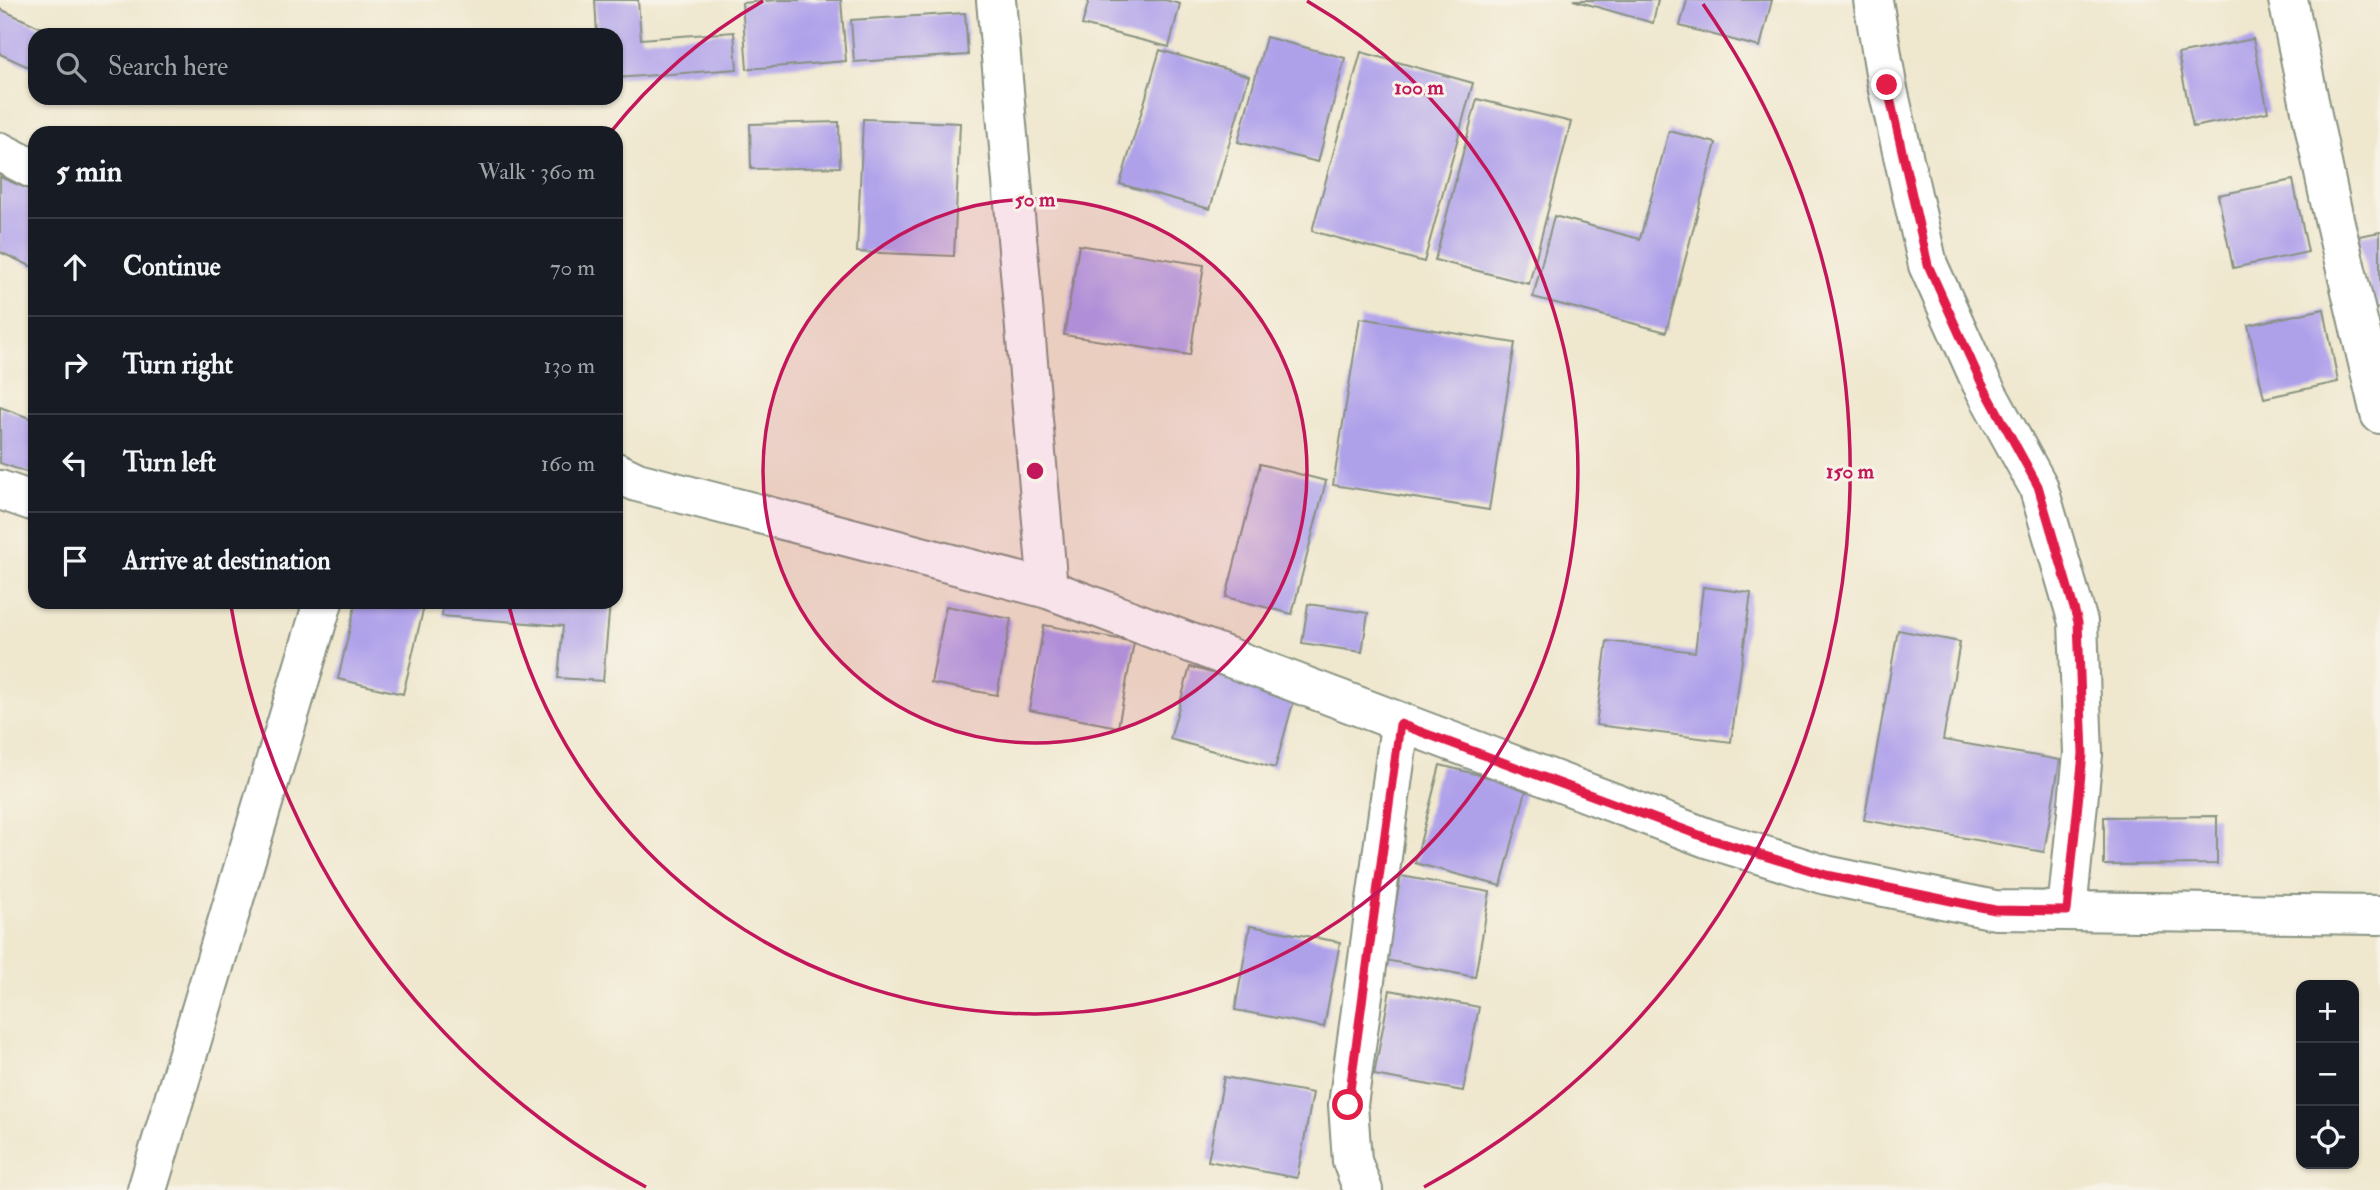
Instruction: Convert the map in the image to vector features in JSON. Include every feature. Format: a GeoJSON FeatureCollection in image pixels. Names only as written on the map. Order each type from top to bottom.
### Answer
{"type":"FeatureCollection","features":[{"type":"Feature","properties":{"kind":"street"},"geometry":{"type":"LineString","coordinates":[[996,0],[1048,589]]}},
{"type":"Feature","properties":{"kind":"street"},"geometry":{"type":"LineString","coordinates":[[1873,0],[1887,85],[1928,265],[1981,382],[2038,486],[2078,622],[2083,754],[2067,911]]}},
{"type":"Feature","properties":{"kind":"street"},"geometry":{"type":"LineString","coordinates":[[2288,0],[2380,414]]}},
{"type":"Feature","properties":{"kind":"street"},"geometry":{"type":"LineString","coordinates":[[0,152],[28,166]]}},
{"type":"Feature","properties":{"kind":"street"},"geometry":{"type":"LineString","coordinates":[[623,475],[637,482],[1048,589],[1707,838],[1826,875],[1995,910],[2380,915]]}},
{"type":"Feature","properties":{"kind":"street"},"geometry":{"type":"LineString","coordinates":[[0,490],[28,500]]}},
{"type":"Feature","properties":{"kind":"street"},"geometry":{"type":"LineString","coordinates":[[147,1190],[312,609]]}},
{"type":"Feature","properties":{"kind":"street"},"geometry":{"type":"LineString","coordinates":[[1363,1190],[1352,1161],[1348,1105],[1400,724]]}},
{"type":"Feature","properties":{"kind":"building"},"geometry":{"type":"Polygon","coordinates":[[[595,0],[638,0],[641,39],[734,32],[737,69],[623,77],[623,28],[597,28],[595,0]]]}},
{"type":"Feature","properties":{"kind":"building"},"geometry":{"type":"Polygon","coordinates":[[[841,0],[846,61],[747,69],[742,3],[841,0]]]}},
{"type":"Feature","properties":{"kind":"building"},"geometry":{"type":"Polygon","coordinates":[[[1089,0],[1165,0],[1180,4],[1169,47],[1082,25],[1089,0]]]}},
{"type":"Feature","properties":{"kind":"building"},"geometry":{"type":"Polygon","coordinates":[[[1573,0],[1658,0],[1653,23],[1573,0]]]}},
{"type":"Feature","properties":{"kind":"building"},"geometry":{"type":"Polygon","coordinates":[[[1687,0],[1772,0],[1760,47],[1680,26],[1687,0]]]}},
{"type":"Feature","properties":{"kind":"building"},"geometry":{"type":"Polygon","coordinates":[[[0,9],[42,28],[28,28],[28,67],[0,54],[0,9]]]}},
{"type":"Feature","properties":{"kind":"building"},"geometry":{"type":"Polygon","coordinates":[[[965,13],[968,55],[854,62],[851,20],[965,13]]]}},
{"type":"Feature","properties":{"kind":"building"},"geometry":{"type":"Polygon","coordinates":[[[1266,37],[1345,58],[1318,162],[1238,142],[1266,37]]]}},
{"type":"Feature","properties":{"kind":"building"},"geometry":{"type":"Polygon","coordinates":[[[2253,39],[2268,112],[2193,127],[2178,54],[2253,39]]]}},
{"type":"Feature","properties":{"kind":"building"},"geometry":{"type":"Polygon","coordinates":[[[1160,50],[1249,76],[1210,209],[1120,184],[1160,50]]]}},
{"type":"Feature","properties":{"kind":"building"},"geometry":{"type":"Polygon","coordinates":[[[1361,52],[1473,83],[1424,262],[1312,231],[1361,52]]]}},
{"type":"Feature","properties":{"kind":"building"},"geometry":{"type":"Polygon","coordinates":[[[1477,99],[1571,122],[1529,284],[1435,260],[1477,99]]]}},
{"type":"Feature","properties":{"kind":"building"},"geometry":{"type":"Polygon","coordinates":[[[863,119],[960,123],[954,256],[857,252],[863,119]]]}},
{"type":"Feature","properties":{"kind":"building"},"geometry":{"type":"Polygon","coordinates":[[[839,122],[840,167],[751,169],[750,124],[839,122]]]}},
{"type":"Feature","properties":{"kind":"building"},"geometry":{"type":"Polygon","coordinates":[[[1669,131],[1716,143],[1666,332],[1533,297],[1554,216],[1640,239],[1669,131]]]}},
{"type":"Feature","properties":{"kind":"building"},"geometry":{"type":"Polygon","coordinates":[[[0,177],[28,189],[28,265],[0,252],[0,177]]]}},
{"type":"Feature","properties":{"kind":"building"},"geometry":{"type":"Polygon","coordinates":[[[2293,180],[2308,252],[2233,268],[2218,195],[2293,180]]]}},
{"type":"Feature","properties":{"kind":"building"},"geometry":{"type":"Polygon","coordinates":[[[2380,232],[2380,308],[2374,309],[2359,236],[2380,232]]]}},
{"type":"Feature","properties":{"kind":"building"},"geometry":{"type":"Polygon","coordinates":[[[1079,245],[1204,265],[1190,355],[1064,335],[1079,245]]]}},
{"type":"Feature","properties":{"kind":"building"},"geometry":{"type":"Polygon","coordinates":[[[2324,309],[2338,382],[2264,398],[2248,325],[2324,309]]]}},
{"type":"Feature","properties":{"kind":"building"},"geometry":{"type":"Polygon","coordinates":[[[1360,318],[1515,343],[1489,510],[1333,485],[1360,318]]]}},
{"type":"Feature","properties":{"kind":"building"},"geometry":{"type":"Polygon","coordinates":[[[0,407],[28,417],[28,473],[0,463],[0,407]]]}},
{"type":"Feature","properties":{"kind":"building"},"geometry":{"type":"Polygon","coordinates":[[[1260,464],[1326,481],[1292,614],[1226,597],[1260,464]]]}},
{"type":"Feature","properties":{"kind":"building"},"geometry":{"type":"Polygon","coordinates":[[[1703,587],[1751,593],[1731,742],[1596,725],[1607,641],[1695,652],[1703,587]]]}},
{"type":"Feature","properties":{"kind":"building"},"geometry":{"type":"Polygon","coordinates":[[[1308,604],[1368,613],[1362,652],[1302,643],[1308,604]]]}},
{"type":"Feature","properties":{"kind":"building"},"geometry":{"type":"Polygon","coordinates":[[[946,606],[1011,619],[997,695],[931,683],[946,606]]]}},
{"type":"Feature","properties":{"kind":"building"},"geometry":{"type":"Polygon","coordinates":[[[354,609],[423,609],[403,694],[338,679],[354,609]]]}},
{"type":"Feature","properties":{"kind":"building"},"geometry":{"type":"Polygon","coordinates":[[[442,609],[609,609],[603,681],[558,678],[563,626],[442,616],[442,609]]]}},
{"type":"Feature","properties":{"kind":"building"},"geometry":{"type":"Polygon","coordinates":[[[1044,625],[1134,642],[1118,727],[1029,710],[1044,625]]]}},
{"type":"Feature","properties":{"kind":"building"},"geometry":{"type":"Polygon","coordinates":[[[1898,630],[1960,642],[1943,740],[2060,760],[2044,852],[1864,820],[1898,630]]]}},
{"type":"Feature","properties":{"kind":"building"},"geometry":{"type":"Polygon","coordinates":[[[1190,667],[1295,696],[1275,768],[1170,739],[1190,667]]]}},
{"type":"Feature","properties":{"kind":"building"},"geometry":{"type":"Polygon","coordinates":[[[1440,765],[1527,787],[1501,886],[1415,863],[1440,765]]]}},
{"type":"Feature","properties":{"kind":"building"},"geometry":{"type":"Polygon","coordinates":[[[2217,816],[2217,864],[2104,865],[2104,817],[2217,816]]]}},
{"type":"Feature","properties":{"kind":"building"},"geometry":{"type":"Polygon","coordinates":[[[1401,876],[1490,892],[1475,977],[1385,960],[1401,876]]]}},
{"type":"Feature","properties":{"kind":"building"},"geometry":{"type":"Polygon","coordinates":[[[1250,926],[1340,942],[1324,1027],[1235,1010],[1250,926]]]}},
{"type":"Feature","properties":{"kind":"building"},"geometry":{"type":"Polygon","coordinates":[[[1390,990],[1479,1007],[1463,1091],[1374,1075],[1390,990]]]}},
{"type":"Feature","properties":{"kind":"building"},"geometry":{"type":"Polygon","coordinates":[[[1224,1077],[1313,1093],[1297,1178],[1208,1161],[1224,1077]]]}},
{"type":"Feature","properties":{"kind":"route"},"geometry":{"type":"LineString","coordinates":[[1348,1105],[1400,724],[1707,838],[1826,875],[1995,910],[2067,911],[2083,754],[2078,622],[2038,486],[1981,382],[1928,265],[1887,85]]}}]}
